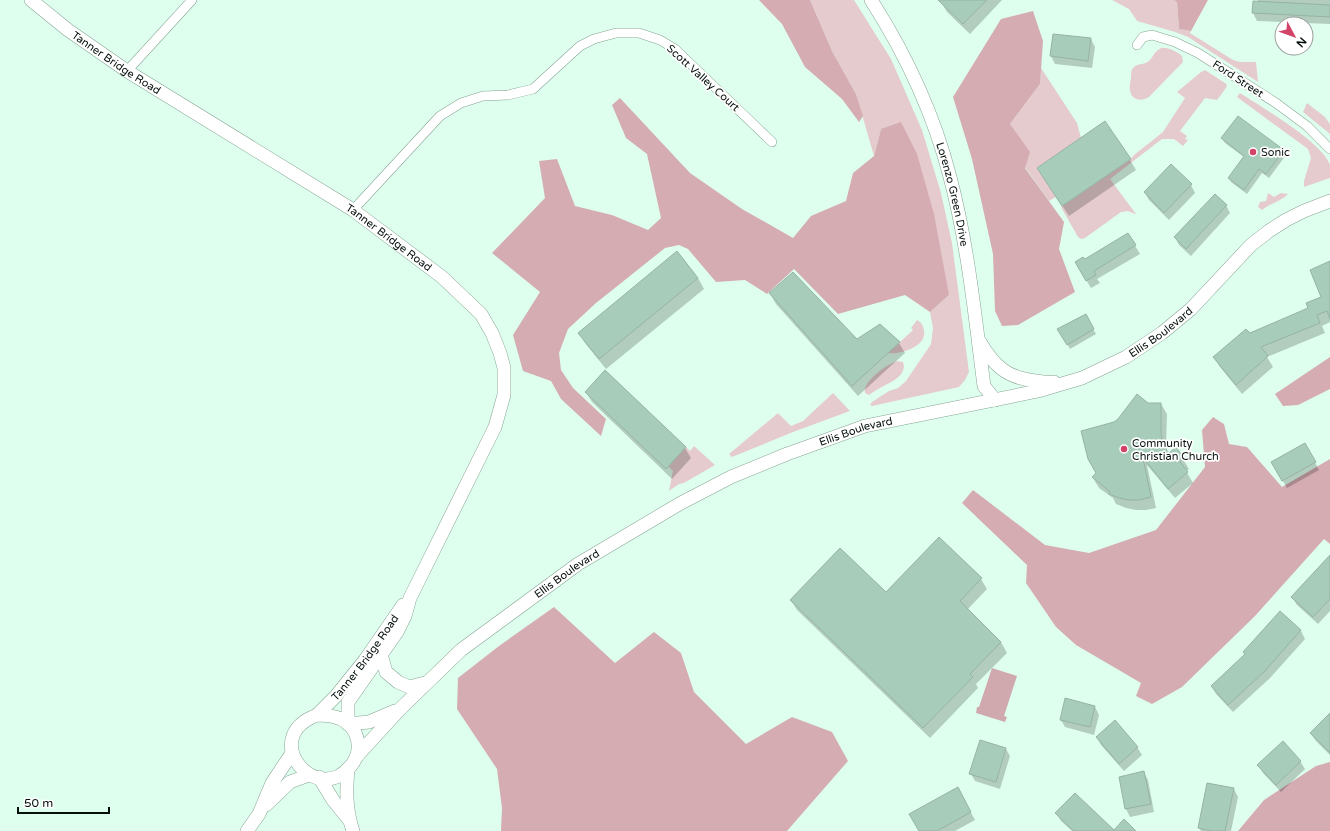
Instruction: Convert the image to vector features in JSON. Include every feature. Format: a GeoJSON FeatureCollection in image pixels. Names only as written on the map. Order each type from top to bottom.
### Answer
{"type":"FeatureCollection","features":[{"type":"Feature","properties":{"kind":"main road","name":"Tanner Bridge Road"},"geometry":{"type":"LineString","coordinates":[[31,0],[68,30],[127,70],[353,210],[442,277],[481,314],[492,332],[504,368],[504,395],[495,427],[410,598],[405,616],[397,632],[348,702],[348,724]]}},
{"type":"Feature","properties":{"kind":"main road","name":"Lorenzo Green Drive"},"geometry":{"type":"LineString","coordinates":[[870,0],[900,50],[926,106],[950,176],[968,265],[984,386],[995,400]]}},
{"type":"Feature","properties":{"kind":"main road","name":"Ellis Boulevard"},"geometry":{"type":"LineString","coordinates":[[357,756],[425,683],[461,650],[578,564],[681,503],[731,477],[786,454],[865,426],[1038,391],[1082,378],[1126,357],[1162,333],[1191,309],[1251,245],[1269,231],[1304,211],[1330,201]]}},
{"type":"Feature","properties":{"kind":"main road"},"geometry":{"type":"LineString","coordinates":[[976,325],[980,342],[985,351],[997,366],[1009,374],[1026,380],[1049,383],[1082,378]]}},
{"type":"Feature","properties":{"kind":"main road","name":"Tanner Bridge Road"},"geometry":{"type":"LineString","coordinates":[[317,715],[336,696],[365,660],[388,629],[399,609],[410,598]]}},
{"type":"Feature","properties":{"kind":"main road"},"geometry":{"type":"LineString","coordinates":[[381,654],[386,672],[398,682],[410,687],[425,683]]}},
{"type":"Feature","properties":{"kind":"main road","name":"Ellis Boulevard"},"geometry":{"type":"LineString","coordinates":[[348,724],[369,722],[399,710]]}},
{"type":"Feature","properties":{"kind":"main road"},"geometry":{"type":"LineString","coordinates":[[317,715],[329,716],[341,719],[348,724],[356,734],[359,745],[357,756],[348,769],[338,776],[328,780],[314,776],[301,769],[295,762],[292,753],[294,733],[300,725],[308,719],[317,715]]}},
{"type":"Feature","properties":{"kind":"main road"},"geometry":{"type":"LineString","coordinates":[[259,814],[272,783],[292,753]]}},
{"type":"Feature","properties":{"kind":"main road"},"geometry":{"type":"LineString","coordinates":[[348,769],[346,792],[352,827]]}},
{"type":"Feature","properties":{"kind":"main road"},"geometry":{"type":"LineString","coordinates":[[247,831],[277,793],[290,782],[314,776]]}},
{"type":"Feature","properties":{"kind":"main road"},"geometry":{"type":"LineString","coordinates":[[314,776],[352,827]]}},
{"type":"Feature","properties":{"kind":"street"},"geometry":{"type":"LineString","coordinates":[[127,70],[192,0]]}},
{"type":"Feature","properties":{"kind":"street","name":"Scott Valley Court"},"geometry":{"type":"LineString","coordinates":[[353,210],[440,116],[461,103],[483,96],[508,95],[533,89],[580,46],[594,39],[616,34],[639,33],[660,40],[675,49],[772,142]]}},
{"type":"Feature","properties":{"kind":"street","name":"Ford Street"},"geometry":{"type":"LineString","coordinates":[[1137,45],[1143,37],[1152,35],[1175,42],[1198,53],[1307,126],[1330,149]]}},
{"type":"Feature","properties":{"kind":"shaded area"},"geometry":{"type":"Polygon","coordinates":[[[759,0],[810,0],[832,51],[856,94],[863,116],[859,122],[842,99],[805,67],[782,24],[759,0]]]}},
{"type":"Feature","properties":{"kind":"shaded area"},"geometry":{"type":"Polygon","coordinates":[[[810,0],[854,0],[891,59],[922,130],[941,193],[952,243],[969,372],[959,387],[872,406],[870,405],[872,402],[889,391],[898,388],[906,381],[931,344],[933,328],[930,312],[949,295],[881,129],[874,156],[856,94],[832,51],[810,0]]]}},
{"type":"Feature","properties":{"kind":"shaded area"},"geometry":{"type":"Polygon","coordinates":[[[1112,0],[1174,0],[1177,2],[1179,29],[1191,31],[1190,33],[1233,60],[1240,62],[1256,62],[1258,82],[1188,37],[1137,21],[1129,9],[1112,0]]]}},
{"type":"Feature","properties":{"kind":"shaded area"},"geometry":{"type":"Polygon","coordinates":[[[1174,0],[1208,0],[1191,31],[1179,29],[1177,2],[1174,0]]]}},
{"type":"Feature","properties":{"kind":"shaded area"},"geometry":{"type":"Polygon","coordinates":[[[1033,11],[1043,41],[1040,84],[1010,124],[1030,152],[1025,168],[1064,222],[1059,249],[1075,292],[1018,325],[1002,326],[995,311],[993,254],[972,159],[953,97],[1001,19],[1033,11]]]}},
{"type":"Feature","properties":{"kind":"shaded area"},"geometry":{"type":"Polygon","coordinates":[[[1161,48],[1169,49],[1178,53],[1182,56],[1183,62],[1149,97],[1140,100],[1134,98],[1130,88],[1132,69],[1137,65],[1148,62],[1161,48]]]}},
{"type":"Feature","properties":{"kind":"shaded area"},"geometry":{"type":"Polygon","coordinates":[[[1041,68],[1077,123],[1081,138],[1037,168],[1056,197],[1049,201],[1025,167],[1010,124],[1040,84],[1041,68]]]}},
{"type":"Feature","properties":{"kind":"shaded area"},"geometry":{"type":"Polygon","coordinates":[[[1205,70],[1227,85],[1217,100],[1205,98],[1180,131],[1187,136],[1185,139],[1188,140],[1183,146],[1174,139],[1162,139],[1110,179],[1136,214],[1128,211],[1121,212],[1085,238],[1081,239],[1078,237],[1061,207],[1131,159],[1163,132],[1185,98],[1177,92],[1205,70]]]}},
{"type":"Feature","properties":{"kind":"shaded area"},"geometry":{"type":"Polygon","coordinates":[[[1240,93],[1290,126],[1316,146],[1325,156],[1330,165],[1330,178],[1304,187],[1304,181],[1311,158],[1308,149],[1237,97],[1240,93]]]}},
{"type":"Feature","properties":{"kind":"shaded area"},"geometry":{"type":"Polygon","coordinates":[[[620,98],[690,173],[742,209],[793,238],[811,216],[846,201],[853,173],[874,156],[881,129],[901,122],[917,154],[934,214],[949,295],[930,312],[905,295],[838,314],[794,269],[767,294],[745,280],[716,282],[688,249],[679,245],[665,248],[596,303],[568,329],[559,353],[561,370],[573,388],[606,419],[601,436],[561,399],[551,381],[523,371],[513,335],[540,292],[492,253],[545,198],[539,161],[557,159],[575,206],[612,215],[648,230],[661,218],[647,154],[626,138],[612,105],[620,98]]]}},
{"type":"Feature","properties":{"kind":"shaded area"},"geometry":{"type":"Polygon","coordinates":[[[1307,103],[1325,117],[1330,124],[1330,134],[1303,112],[1307,103]]]}},
{"type":"Feature","properties":{"kind":"shaded area"},"geometry":{"type":"Polygon","coordinates":[[[1268,193],[1274,197],[1281,193],[1288,194],[1262,210],[1258,207],[1260,202],[1266,201],[1268,193]]]}},
{"type":"Feature","properties":{"kind":"shaded area"},"geometry":{"type":"Polygon","coordinates":[[[917,320],[922,324],[924,333],[923,339],[919,344],[907,350],[888,353],[913,330],[911,328],[917,320]]]}},
{"type":"Feature","properties":{"kind":"shaded area"},"geometry":{"type":"Polygon","coordinates":[[[1330,357],[1330,389],[1298,405],[1283,406],[1275,394],[1330,357]]]}},
{"type":"Feature","properties":{"kind":"shaded area"},"geometry":{"type":"Polygon","coordinates":[[[897,361],[903,362],[904,367],[903,371],[897,378],[869,395],[865,393],[867,384],[876,374],[897,361]]]}},
{"type":"Feature","properties":{"kind":"shaded area"},"geometry":{"type":"Polygon","coordinates":[[[833,393],[850,411],[732,457],[729,454],[778,413],[791,426],[803,421],[833,393]]]}},
{"type":"Feature","properties":{"kind":"shaded area"},"geometry":{"type":"Polygon","coordinates":[[[1213,417],[1224,424],[1229,444],[1247,447],[1282,487],[1330,459],[1330,544],[1324,539],[1255,616],[1182,687],[1152,704],[1136,696],[1141,683],[1076,645],[1056,627],[1026,583],[1027,565],[962,503],[973,490],[1045,545],[1089,553],[1156,530],[1205,467],[1202,430],[1213,417]]]}},
{"type":"Feature","properties":{"kind":"shaded area"},"geometry":{"type":"Polygon","coordinates":[[[694,446],[715,465],[669,491],[673,471],[668,466],[686,447],[690,451],[694,446]]]}},
{"type":"Feature","properties":{"kind":"shaded area"},"geometry":{"type":"Polygon","coordinates":[[[554,607],[615,663],[654,632],[681,653],[694,692],[746,744],[792,717],[832,732],[848,761],[787,831],[501,831],[502,808],[497,769],[457,709],[458,678],[499,646],[554,607]]]}},
{"type":"Feature","properties":{"kind":"shaded area"},"geometry":{"type":"Polygon","coordinates":[[[992,668],[1017,676],[1004,716],[1007,717],[1005,722],[976,713],[992,668]]]}},
{"type":"Feature","properties":{"kind":"shaded area"},"geometry":{"type":"Polygon","coordinates":[[[1330,762],[1330,831],[1238,831],[1264,800],[1316,766],[1330,762]]]}},
{"type":"Feature","properties":{"kind":"building"},"geometry":{"type":"Polygon","coordinates":[[[938,0],[987,0],[963,24],[938,0]]]}},
{"type":"Feature","properties":{"kind":"building"},"geometry":{"type":"Polygon","coordinates":[[[1253,1],[1330,5],[1330,17],[1252,13],[1253,1]]]}},
{"type":"Feature","properties":{"kind":"building"},"geometry":{"type":"Polygon","coordinates":[[[1053,34],[1091,38],[1088,61],[1050,56],[1053,34]]]}},
{"type":"Feature","properties":{"kind":"building"},"geometry":{"type":"Polygon","coordinates":[[[1238,116],[1284,150],[1266,174],[1259,169],[1244,190],[1228,178],[1244,156],[1221,138],[1238,116]]]}},
{"type":"Feature","properties":{"kind":"building"},"geometry":{"type":"Polygon","coordinates":[[[1105,121],[1131,159],[1062,206],[1037,168],[1105,121]]]}},
{"type":"Feature","properties":{"kind":"building"},"geometry":{"type":"Polygon","coordinates":[[[1171,164],[1192,184],[1164,213],[1144,192],[1171,164]]]}},
{"type":"Feature","properties":{"kind":"building"},"geometry":{"type":"Polygon","coordinates":[[[1215,194],[1227,205],[1186,249],[1174,237],[1215,194]]]}},
{"type":"Feature","properties":{"kind":"building"},"geometry":{"type":"Polygon","coordinates":[[[1128,233],[1136,245],[1094,271],[1096,275],[1086,281],[1075,262],[1083,257],[1085,259],[1128,233]]]}},
{"type":"Feature","properties":{"kind":"building"},"geometry":{"type":"Polygon","coordinates":[[[677,251],[698,278],[599,359],[578,333],[677,251]]]}},
{"type":"Feature","properties":{"kind":"building"},"geometry":{"type":"Polygon","coordinates":[[[1330,261],[1330,319],[1327,311],[1317,315],[1320,323],[1261,347],[1268,356],[1236,385],[1213,357],[1246,329],[1250,333],[1308,308],[1306,303],[1321,297],[1310,270],[1330,261]]]}},
{"type":"Feature","properties":{"kind":"building"},"geometry":{"type":"Polygon","coordinates":[[[793,272],[857,339],[880,324],[900,342],[852,386],[769,293],[793,272]]]}},
{"type":"Feature","properties":{"kind":"building"},"geometry":{"type":"Polygon","coordinates":[[[1086,314],[1094,329],[1067,345],[1057,329],[1086,314]]]}},
{"type":"Feature","properties":{"kind":"building"},"geometry":{"type":"Polygon","coordinates":[[[605,370],[686,447],[666,469],[585,392],[605,370]]]}},
{"type":"Feature","properties":{"kind":"building","name":"Community Christian Church"},"geometry":{"type":"Polygon","coordinates":[[[1137,394],[1148,403],[1161,403],[1162,439],[1168,454],[1176,447],[1184,458],[1180,462],[1188,472],[1168,489],[1143,458],[1151,497],[1140,500],[1129,500],[1109,494],[1110,492],[1092,477],[1096,473],[1088,459],[1081,431],[1114,422],[1137,394]]]}},
{"type":"Feature","properties":{"kind":"building"},"geometry":{"type":"Polygon","coordinates":[[[1305,443],[1316,462],[1282,481],[1271,462],[1305,443]]]}},
{"type":"Feature","properties":{"kind":"building"},"geometry":{"type":"Polygon","coordinates":[[[939,537],[982,578],[960,601],[1001,642],[970,674],[973,677],[923,728],[790,600],[840,548],[886,592],[939,537]]]}},
{"type":"Feature","properties":{"kind":"building"},"geometry":{"type":"Polygon","coordinates":[[[1330,555],[1330,599],[1313,617],[1291,597],[1330,555]]]}},
{"type":"Feature","properties":{"kind":"building"},"geometry":{"type":"Polygon","coordinates":[[[1280,611],[1301,630],[1265,671],[1228,705],[1211,686],[1245,654],[1243,652],[1280,611]]]}},
{"type":"Feature","properties":{"kind":"building"},"geometry":{"type":"Polygon","coordinates":[[[1065,698],[1095,706],[1090,727],[1060,720],[1065,698]]]}},
{"type":"Feature","properties":{"kind":"building"},"geometry":{"type":"Polygon","coordinates":[[[1330,713],[1330,753],[1310,733],[1330,713]]]}},
{"type":"Feature","properties":{"kind":"building"},"geometry":{"type":"Polygon","coordinates":[[[1115,720],[1138,747],[1119,764],[1096,737],[1115,720]]]}},
{"type":"Feature","properties":{"kind":"building"},"geometry":{"type":"Polygon","coordinates":[[[980,740],[1006,748],[996,782],[969,774],[980,740]]]}},
{"type":"Feature","properties":{"kind":"building"},"geometry":{"type":"Polygon","coordinates":[[[1283,741],[1301,761],[1276,785],[1257,765],[1283,741]]]}},
{"type":"Feature","properties":{"kind":"building"},"geometry":{"type":"Polygon","coordinates":[[[1144,771],[1151,804],[1125,809],[1119,777],[1144,771]]]}},
{"type":"Feature","properties":{"kind":"building"},"geometry":{"type":"Polygon","coordinates":[[[1207,783],[1234,788],[1225,831],[1211,831],[1198,828],[1207,783]]]}},
{"type":"Feature","properties":{"kind":"building"},"geometry":{"type":"Polygon","coordinates":[[[958,787],[971,812],[937,831],[919,831],[909,814],[958,787]]]}},
{"type":"Feature","properties":{"kind":"building"},"geometry":{"type":"Polygon","coordinates":[[[1075,793],[1114,830],[1124,819],[1136,831],[1074,831],[1055,813],[1075,793]]]}},
{"type":"Feature","properties":{"kind":"place","name":"Sonic"},"geometry":{"type":"Point","coordinates":[1253,152]}},
{"type":"Feature","properties":{"kind":"place","name":"Community Christian Church"},"geometry":{"type":"Point","coordinates":[1124,449]}}]}
